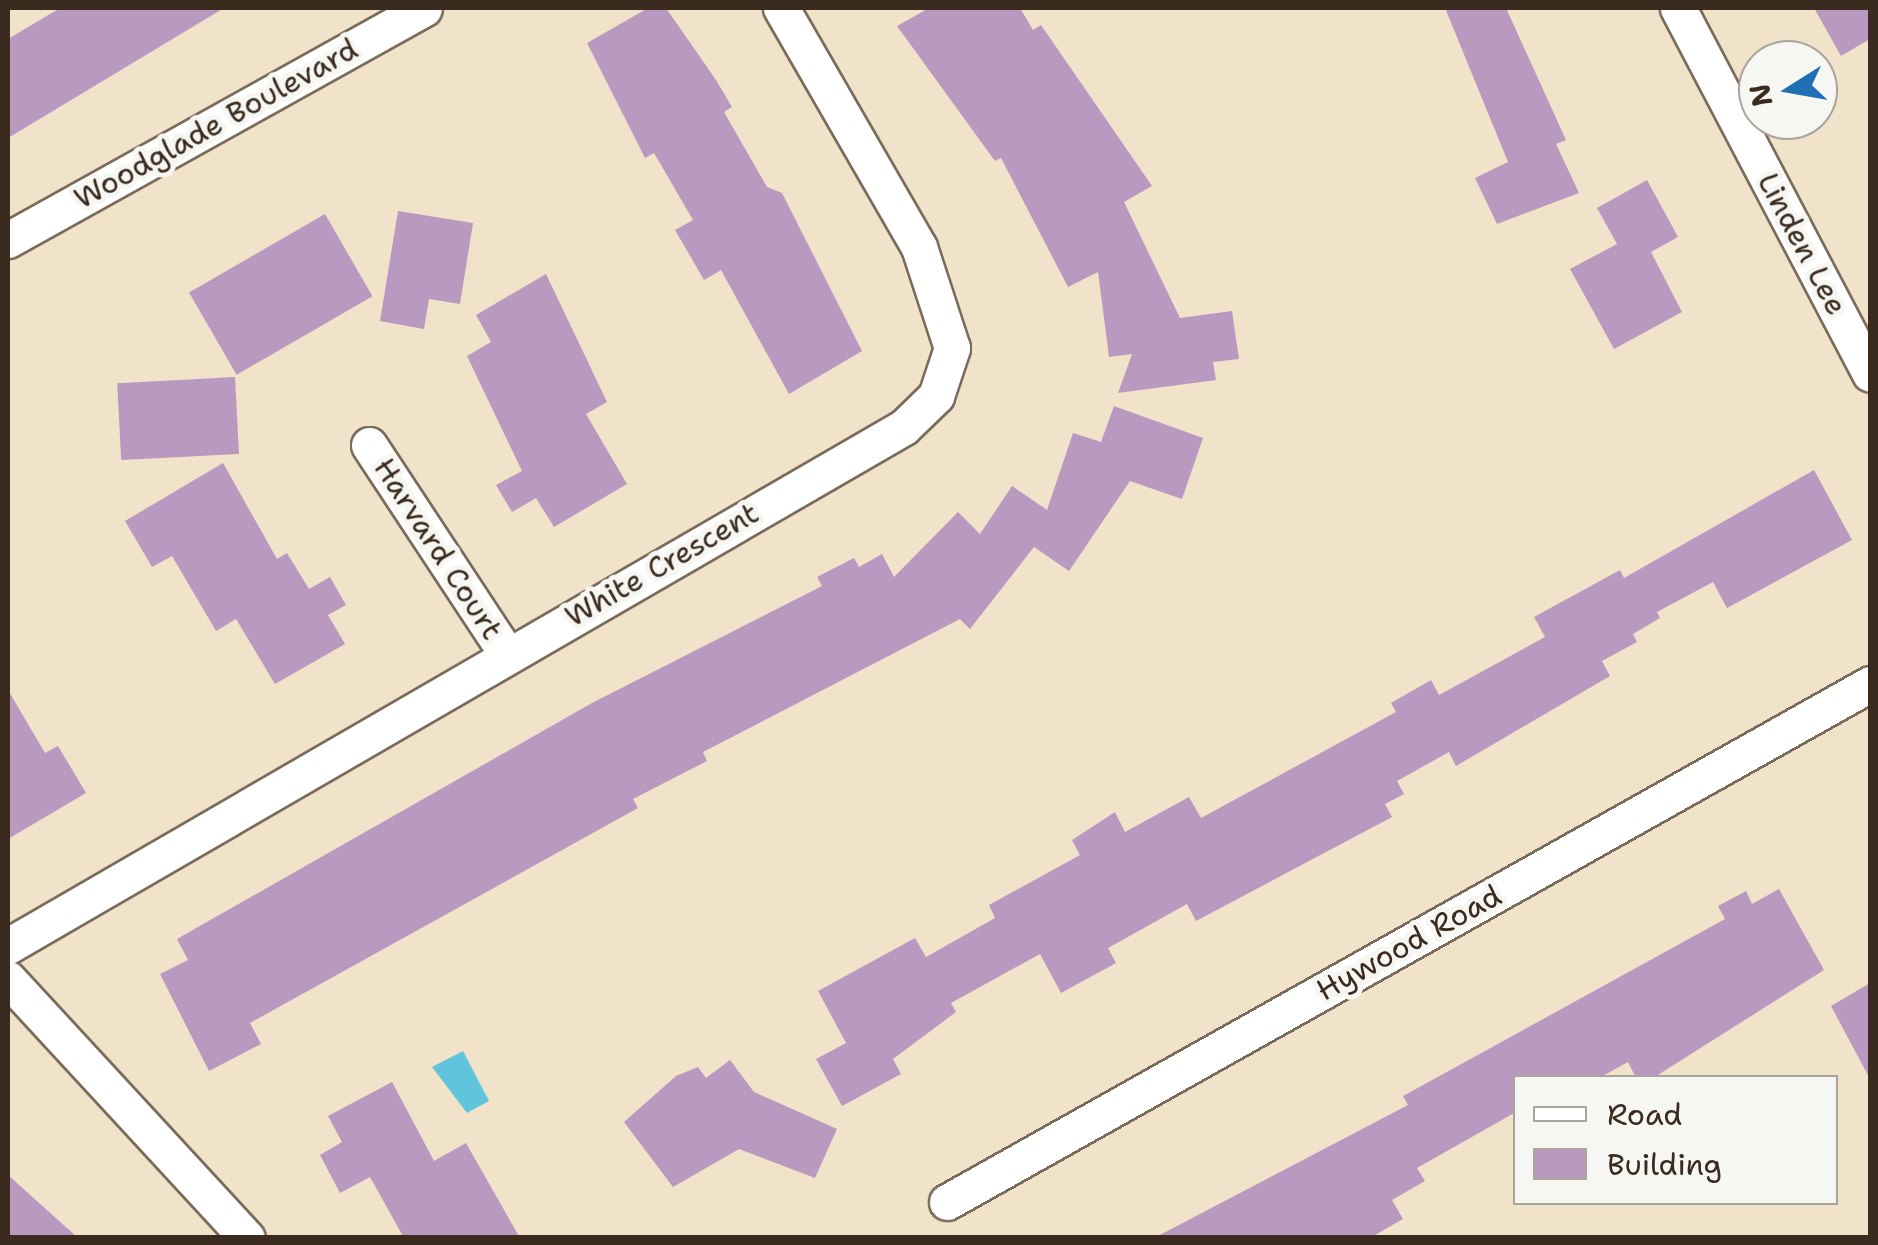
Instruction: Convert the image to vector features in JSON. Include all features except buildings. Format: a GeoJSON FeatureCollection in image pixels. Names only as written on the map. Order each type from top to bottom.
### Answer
{"type":"FeatureCollection","features":[{"type":"Feature","properties":{"kind":"street","name":"Woodglade Boulevard"},"geometry":{"type":"LineString","coordinates":[[8,240],[424,8]]}},
{"type":"Feature","properties":{"kind":"street","name":"White Crescent"},"geometry":{"type":"LineString","coordinates":[[8,946],[506,653],[904,428],[936,396],[952,348],[919,247],[781,8]]}},
{"type":"Feature","properties":{"kind":"street","name":"Linden Lee"},"geometry":{"type":"LineString","coordinates":[[1678,8],[1870,374]]}},
{"type":"Feature","properties":{"kind":"street","name":"Harvard Court"},"geometry":{"type":"LineString","coordinates":[[369,445],[506,653]]}},
{"type":"Feature","properties":{"kind":"street","name":"Hywood Road"},"geometry":{"type":"LineString","coordinates":[[947,1202],[1870,684]]}},
{"type":"Feature","properties":{"kind":"street"},"geometry":{"type":"LineString","coordinates":[[8,979],[248,1238]]}},
{"type":"Feature","properties":{"kind":"water"},"geometry":{"type":"Polygon","coordinates":[[[463,1051],[489,1101],[467,1113],[432,1067],[463,1051]]]}}]}
